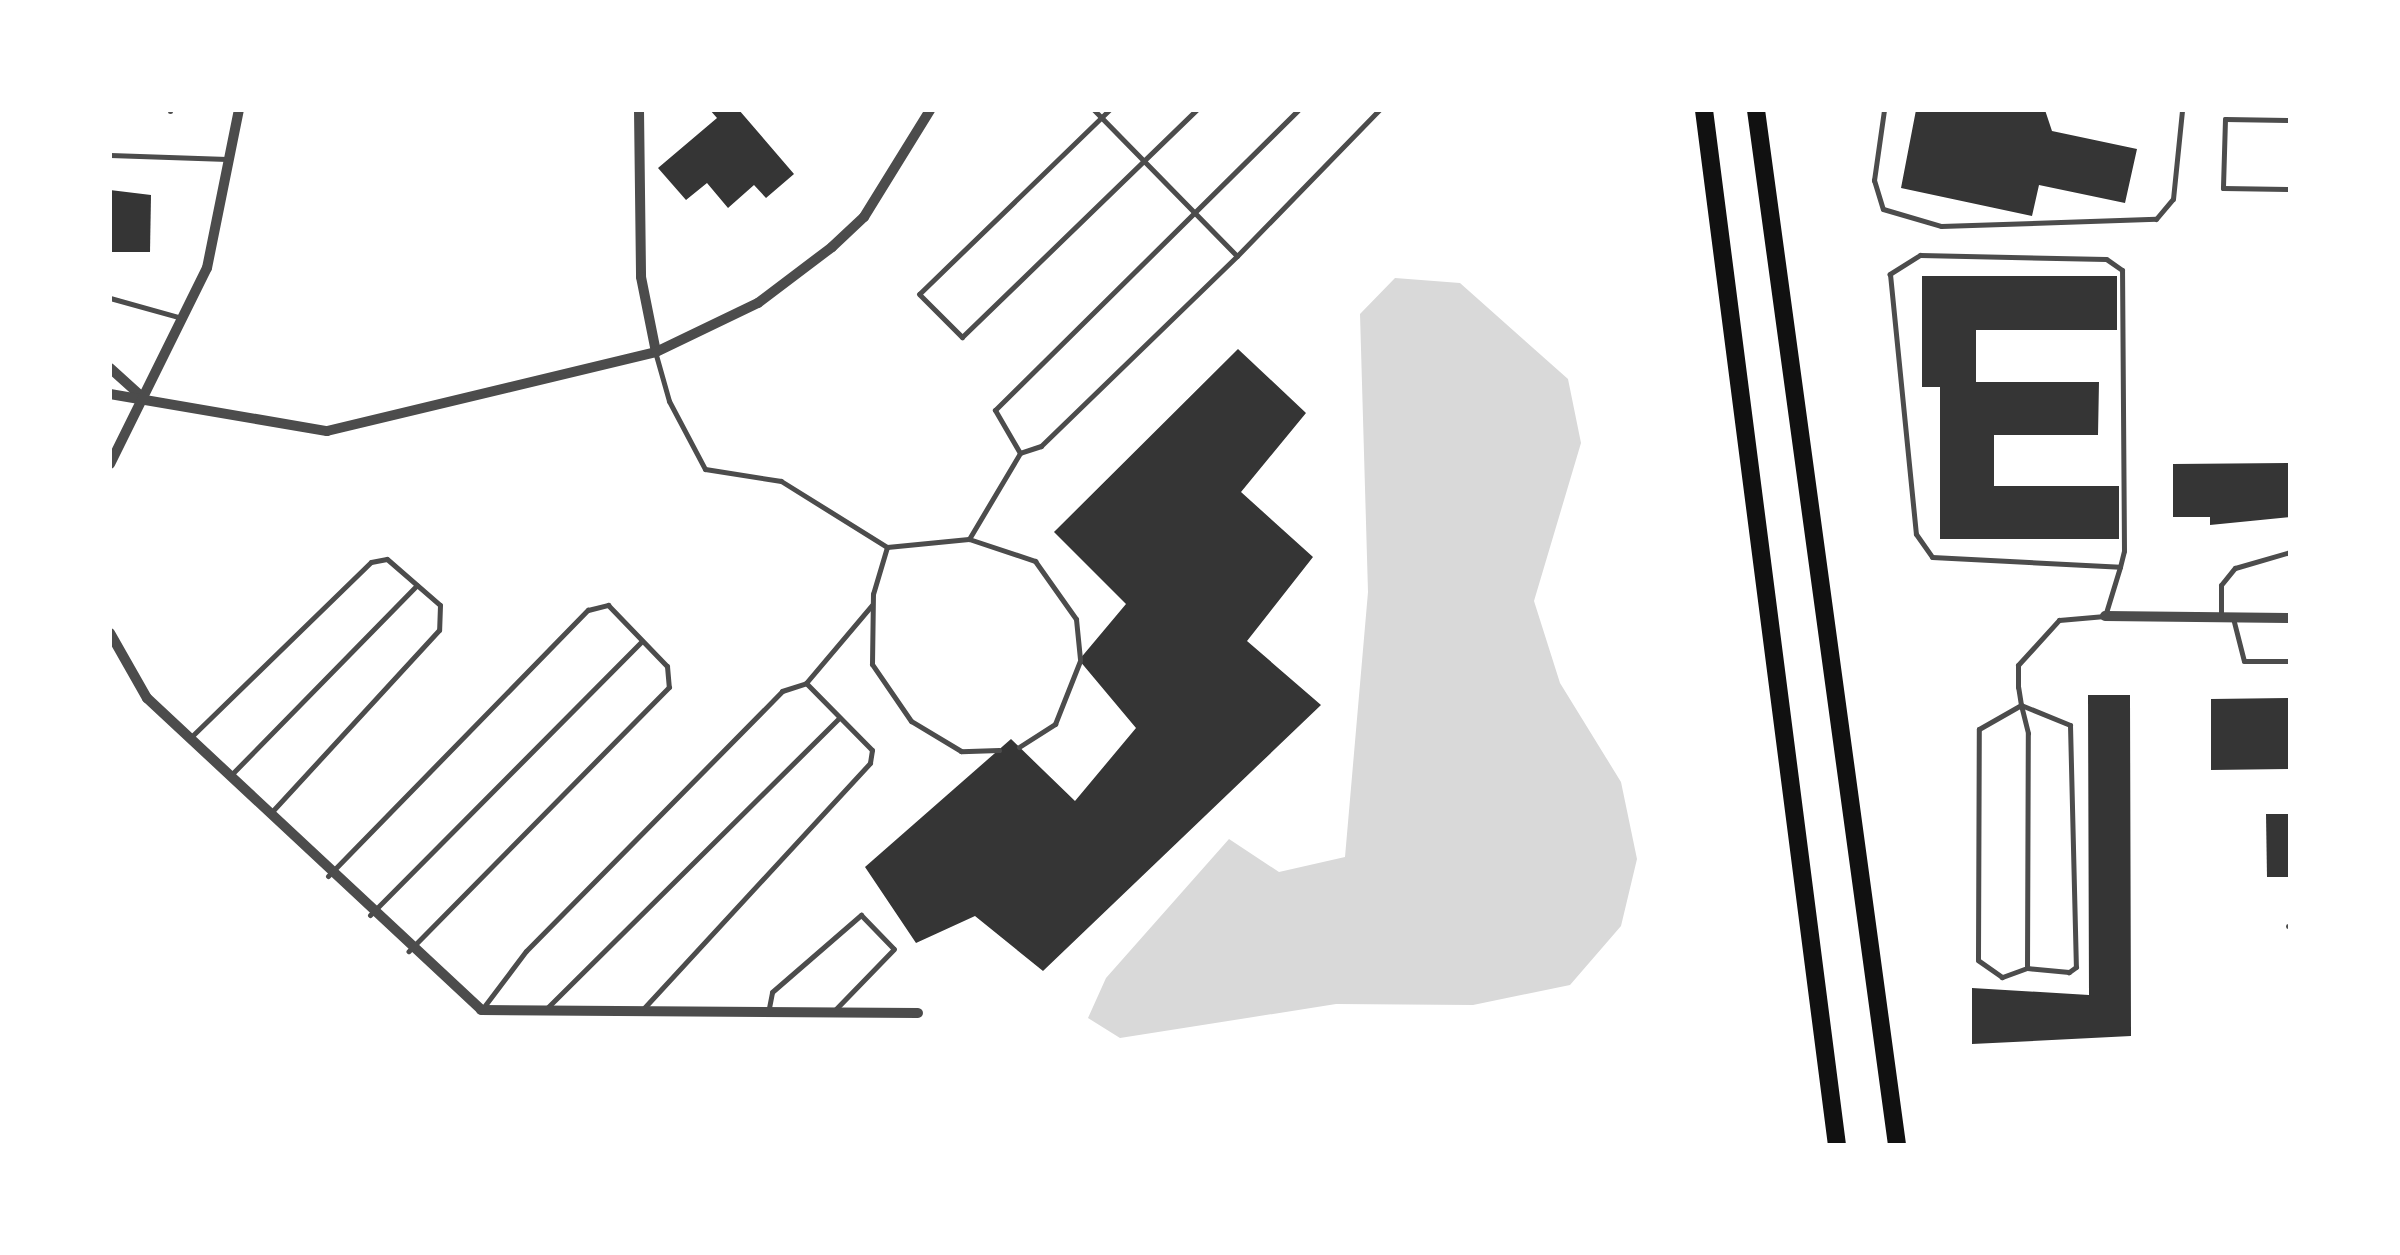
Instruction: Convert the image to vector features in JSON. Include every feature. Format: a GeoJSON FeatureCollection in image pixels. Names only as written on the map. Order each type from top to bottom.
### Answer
{"type":"FeatureCollection","features":[{"type":"Feature","properties":{"kind":"highway"},"geometry":{"type":"LineString","coordinates":[[1704,110],[1837,1145]]}},
{"type":"Feature","properties":{"kind":"highway"},"geometry":{"type":"LineString","coordinates":[[1756,110],[1897,1145]]}},
{"type":"Feature","properties":{"kind":"street"},"geometry":{"type":"LineString","coordinates":[[110,464],[208,268],[239,110]]}},
{"type":"Feature","properties":{"kind":"street"},"geometry":{"type":"LineString","coordinates":[[639,110],[641,277],[656,352]]}},
{"type":"Feature","properties":{"kind":"street"},"geometry":{"type":"LineString","coordinates":[[110,394],[142,396],[204,417],[327,431],[656,352],[792,282],[864,217],[930,110]]}},
{"type":"Feature","properties":{"kind":"street"},"geometry":{"type":"LineString","coordinates":[[110,368],[142,396]]}},
{"type":"Feature","properties":{"kind":"street"},"geometry":{"type":"LineString","coordinates":[[2105,616],[2290,618]]}},
{"type":"Feature","properties":{"kind":"street"},"geometry":{"type":"LineString","coordinates":[[110,633],[147,698],[188,740],[409,951],[482,1010],[918,1013]]}},
{"type":"Feature","properties":{"kind":"lane"},"geometry":{"type":"LineString","coordinates":[[1094,110],[1237,256]]}},
{"type":"Feature","properties":{"kind":"lane"},"geometry":{"type":"LineString","coordinates":[[1109,110],[919,294],[962,338],[1196,110]]}},
{"type":"Feature","properties":{"kind":"lane"},"geometry":{"type":"LineString","coordinates":[[1020,453],[995,410],[1298,110]]}},
{"type":"Feature","properties":{"kind":"lane"},"geometry":{"type":"LineString","coordinates":[[969,539],[1020,453],[1041,446],[1237,256],[1379,110]]}},
{"type":"Feature","properties":{"kind":"lane"},"geometry":{"type":"LineString","coordinates":[[1884,110],[1874,180],[1883,209],[1941,226],[2156,219],[2173,199],[2182,110]]}},
{"type":"Feature","properties":{"kind":"lane"},"geometry":{"type":"LineString","coordinates":[[2290,120],[2224,120],[2223,188],[2290,189]]}},
{"type":"Feature","properties":{"kind":"lane"},"geometry":{"type":"LineString","coordinates":[[110,154],[232,160]]}},
{"type":"Feature","properties":{"kind":"lane"},"geometry":{"type":"LineString","coordinates":[[2027,968],[2018,664],[2039,635],[2059,620],[2105,616],[2120,567],[2122,270],[2106,259],[1920,254],[1890,274],[1916,534],[1932,557],[2120,567]]}},
{"type":"Feature","properties":{"kind":"lane"},"geometry":{"type":"LineString","coordinates":[[110,298],[182,318]]}},
{"type":"Feature","properties":{"kind":"lane"},"geometry":{"type":"LineString","coordinates":[[656,352],[668,402],[705,470],[782,481],[887,547],[969,539],[1035,561],[1061,586],[1080,660],[1055,724],[1018,747]]}},
{"type":"Feature","properties":{"kind":"lane"},"geometry":{"type":"LineString","coordinates":[[887,547],[873,603],[872,664],[910,721],[961,751],[999,750]]}},
{"type":"Feature","properties":{"kind":"lane"},"geometry":{"type":"LineString","coordinates":[[2290,552],[2235,568],[2220,584],[2227,617],[2244,661],[2290,661]]}},
{"type":"Feature","properties":{"kind":"lane"},"geometry":{"type":"LineString","coordinates":[[188,740],[371,562],[387,560],[440,604],[439,630],[268,816]]}},
{"type":"Feature","properties":{"kind":"lane"},"geometry":{"type":"LineString","coordinates":[[228,778],[417,585]]}},
{"type":"Feature","properties":{"kind":"lane"},"geometry":{"type":"LineString","coordinates":[[482,1010],[526,951],[782,691],[806,684],[873,603]]}},
{"type":"Feature","properties":{"kind":"lane"},"geometry":{"type":"LineString","coordinates":[[328,876],[588,610],[608,605],[666,666],[670,686],[409,951]]}},
{"type":"Feature","properties":{"kind":"lane"},"geometry":{"type":"LineString","coordinates":[[370,915],[642,641]]}},
{"type":"Feature","properties":{"kind":"lane"},"geometry":{"type":"LineString","coordinates":[[638,1014],[870,762],[872,750],[806,684]]}},
{"type":"Feature","properties":{"kind":"lane"},"geometry":{"type":"LineString","coordinates":[[2021,705],[2070,725],[2076,967],[2027,968],[2002,977],[1978,960],[1979,728],[2021,705]]}},
{"type":"Feature","properties":{"kind":"lane"},"geometry":{"type":"LineString","coordinates":[[544,1011],[838,718]]}},
{"type":"Feature","properties":{"kind":"lane"},"geometry":{"type":"LineString","coordinates":[[768,1014],[772,992],[852,916],[894,948],[832,1013]]}},
{"type":"Feature","properties":{"kind":"shaded area"},"geometry":{"type":"Polygon","coordinates":[[[1395,278],[1460,283],[1568,379],[1581,443],[1534,601],[1560,683],[1621,782],[1637,859],[1621,926],[1570,985],[1473,1005],[1336,1004],[1120,1038],[1088,1018],[1106,978],[1229,839],[1279,872],[1345,857],[1368,592],[1360,314],[1395,278]]]}},
{"type":"Feature","properties":{"kind":"building"},"geometry":{"type":"Polygon","coordinates":[[[710,110],[739,110],[794,174],[766,198],[754,185],[728,208],[707,183],[686,200],[658,168],[717,118],[710,110]]]}},
{"type":"Feature","properties":{"kind":"building"},"geometry":{"type":"Polygon","coordinates":[[[1916,110],[2045,110],[2052,131],[2137,149],[2125,203],[2039,185],[2032,216],[1901,188],[1916,110]]]}},
{"type":"Feature","properties":{"kind":"building"},"geometry":{"type":"Polygon","coordinates":[[[110,190],[151,195],[150,252],[110,252],[110,190]]]}},
{"type":"Feature","properties":{"kind":"building"},"geometry":{"type":"Polygon","coordinates":[[[1922,276],[2117,276],[2117,330],[1976,330],[1976,382],[2099,382],[2098,435],[1994,435],[1994,486],[2119,486],[2119,539],[1940,539],[1940,387],[1922,387],[1922,276]]]}},
{"type":"Feature","properties":{"kind":"building"},"geometry":{"type":"Polygon","coordinates":[[[1238,349],[1306,413],[1241,492],[1313,557],[1247,641],[1321,705],[1043,971],[975,916],[916,943],[865,867],[1011,739],[1075,801],[1136,728],[1079,660],[1126,604],[1054,532],[1238,349]]]}},
{"type":"Feature","properties":{"kind":"building"},"geometry":{"type":"Polygon","coordinates":[[[2290,463],[2290,517],[2210,525],[2210,517],[2173,517],[2173,464],[2290,463]]]}},
{"type":"Feature","properties":{"kind":"building"},"geometry":{"type":"Polygon","coordinates":[[[2088,695],[2130,695],[2131,1036],[1972,1044],[1972,988],[2089,995],[2088,695]]]}},
{"type":"Feature","properties":{"kind":"building"},"geometry":{"type":"Polygon","coordinates":[[[2290,698],[2290,769],[2211,770],[2211,699],[2290,698]]]}},
{"type":"Feature","properties":{"kind":"building"},"geometry":{"type":"Polygon","coordinates":[[[2266,814],[2290,814],[2290,877],[2267,877],[2266,814]]]}}]}
